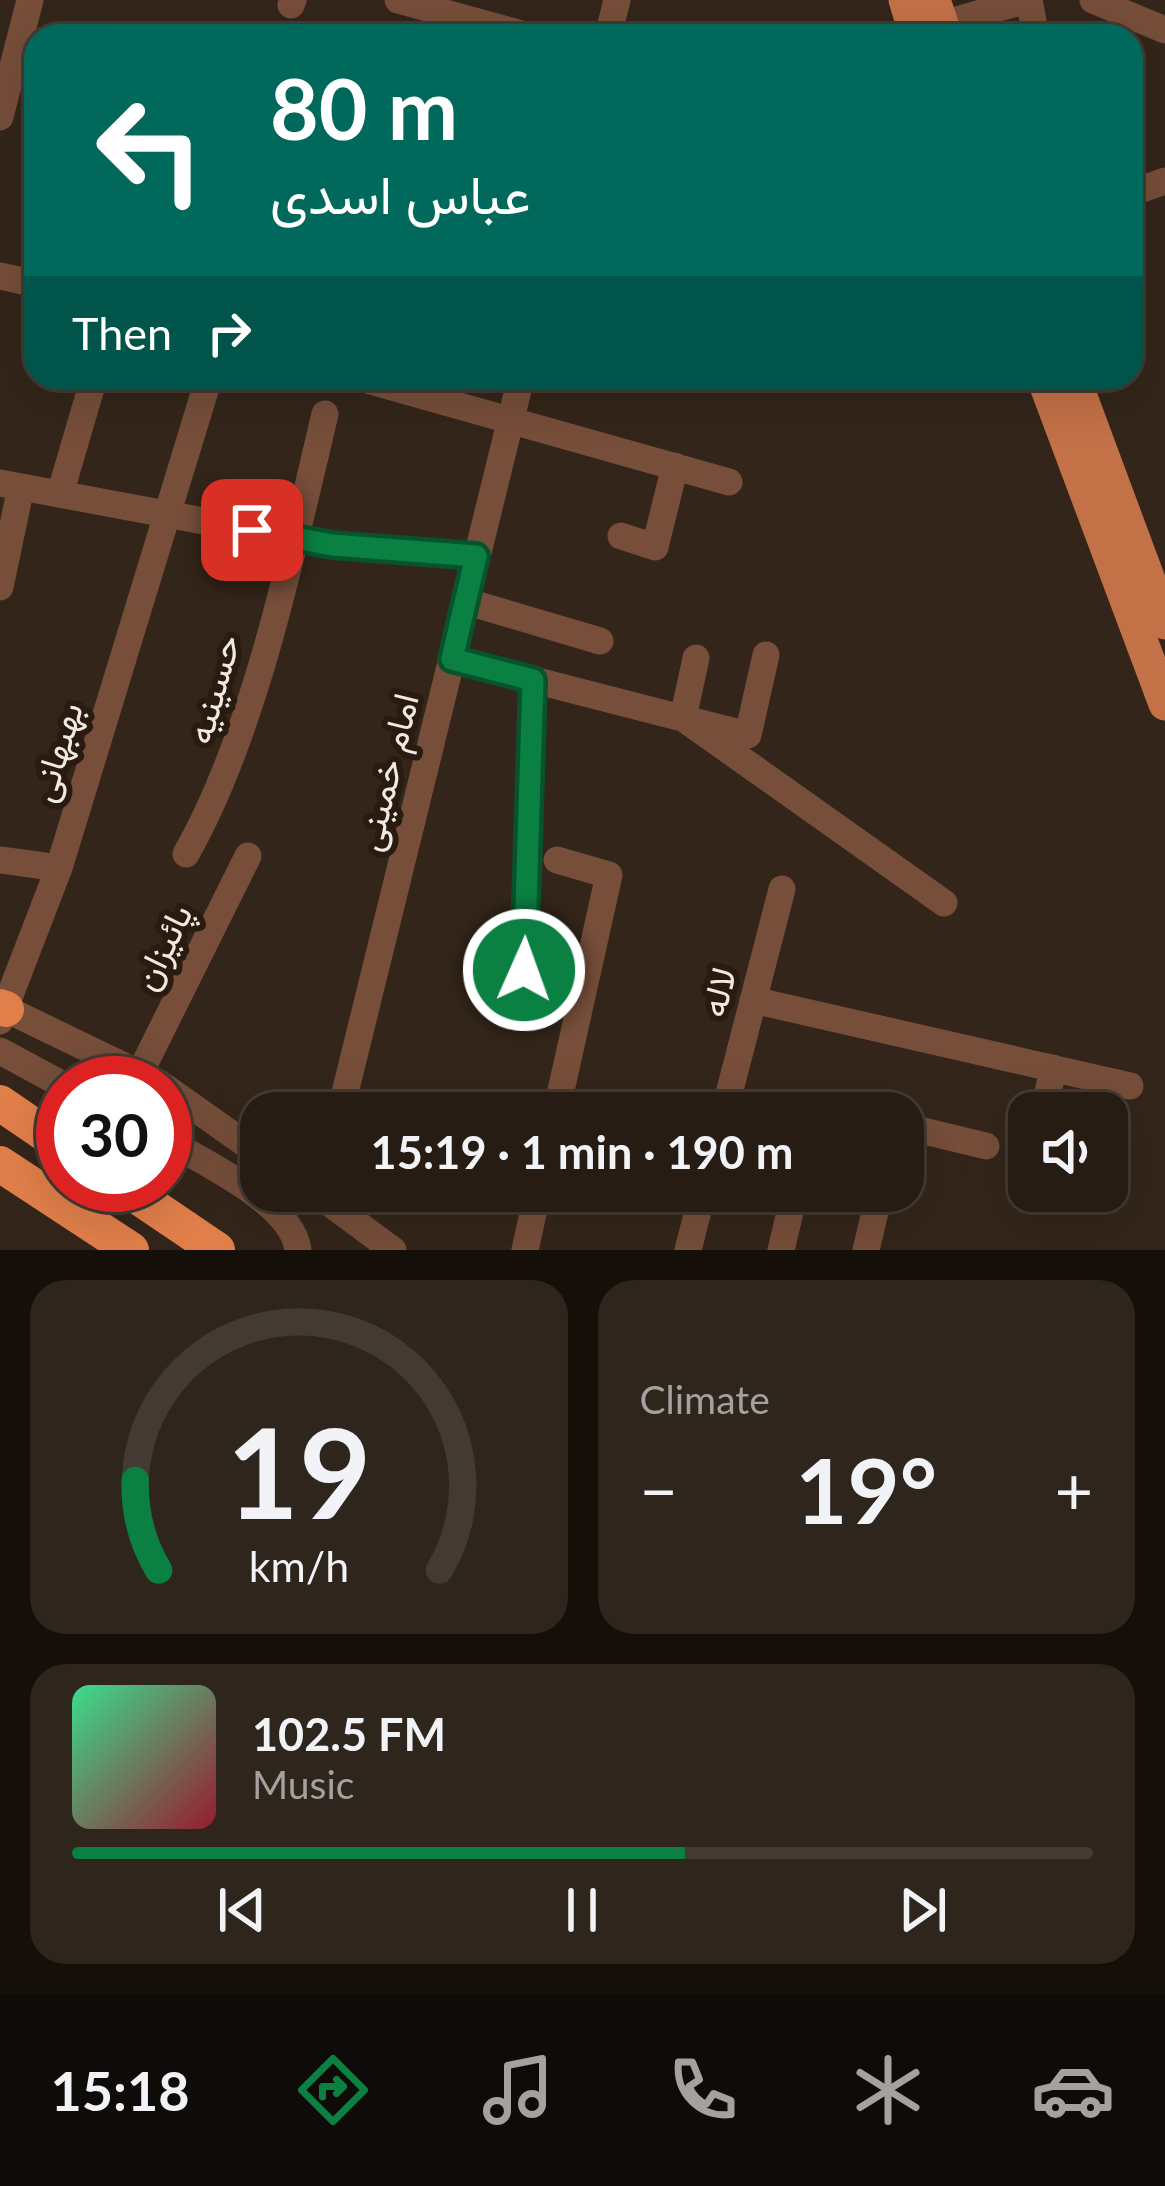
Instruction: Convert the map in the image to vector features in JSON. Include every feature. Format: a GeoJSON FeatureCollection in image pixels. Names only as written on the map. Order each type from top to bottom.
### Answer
{"type":"FeatureCollection","features":[{"type":"Feature","properties":{"kind":"highway"},"geometry":{"type":"LineString","coordinates":[[0,1103],[36,1128]]}},
{"type":"Feature","properties":{"kind":"highway"},"geometry":{"type":"LineString","coordinates":[[0,1164],[131,1250]]}},
{"type":"Feature","properties":{"kind":"highway"},"geometry":{"type":"LineString","coordinates":[[161,1212],[217,1250]]}},
{"type":"Feature","properties":{"kind":"main road"},"geometry":{"type":"LineString","coordinates":[[1047,390],[1165,704]]}},
{"type":"Feature","properties":{"kind":"main road"},"geometry":{"type":"LineString","coordinates":[[1078,390],[1165,623]]}},
{"type":"Feature","properties":{"kind":"street"},"geometry":{"type":"LineString","coordinates":[[0,117],[30,0]]}},
{"type":"Feature","properties":{"kind":"street"},"geometry":{"type":"LineString","coordinates":[[398,0],[485,24]]}},
{"type":"Feature","properties":{"kind":"street"},"geometry":{"type":"LineString","coordinates":[[926,21],[1028,0]]}},
{"type":"Feature","properties":{"kind":"street"},"geometry":{"type":"LineString","coordinates":[[1093,0],[1141,9],[1165,30]]}},
{"type":"Feature","properties":{"kind":"street"},"geometry":{"type":"LineString","coordinates":[[60,494],[90,390]]}},
{"type":"Feature","properties":{"kind":"street","name":"بهبهانی"},"geometry":{"type":"LineString","coordinates":[[4,1000],[59,868],[205,390]]}},
{"type":"Feature","properties":{"kind":"street"},"geometry":{"type":"LineString","coordinates":[[405,390],[729,482]]}},
{"type":"Feature","properties":{"kind":"street","name":"امام خمینی"},"geometry":{"type":"LineString","coordinates":[[345,1092],[518,390]]}},
{"type":"Feature","properties":{"kind":"street","name":"حسینیه"},"geometry":{"type":"LineString","coordinates":[[186,854],[219,796],[295,538],[325,413]]}},
{"type":"Feature","properties":{"kind":"street"},"geometry":{"type":"LineString","coordinates":[[621,536],[655,547],[675,466]]}},
{"type":"Feature","properties":{"kind":"street"},"geometry":{"type":"LineString","coordinates":[[0,587],[11,485],[295,538],[476,556]]}},
{"type":"Feature","properties":{"kind":"street"},"geometry":{"type":"LineString","coordinates":[[465,601],[600,641]]}},
{"type":"Feature","properties":{"kind":"street"},"geometry":{"type":"LineString","coordinates":[[452,659],[748,735],[766,655]]}},
{"type":"Feature","properties":{"kind":"street"},"geometry":{"type":"LineString","coordinates":[[683,718],[697,658]]}},
{"type":"Feature","properties":{"kind":"street"},"geometry":{"type":"LineString","coordinates":[[533,680],[524,970],[584,988]]}},
{"type":"Feature","properties":{"kind":"street"},"geometry":{"type":"LineString","coordinates":[[683,718],[944,903]]}},
{"type":"Feature","properties":{"kind":"street","name":"پائیزان"},"geometry":{"type":"LineString","coordinates":[[165,1056],[248,856]]}},
{"type":"Feature","properties":{"kind":"street"},"geometry":{"type":"LineString","coordinates":[[0,860],[59,868]]}},
{"type":"Feature","properties":{"kind":"street"},"geometry":{"type":"LineString","coordinates":[[557,860],[609,875],[561,1092]]}},
{"type":"Feature","properties":{"kind":"street","name":"لاله"},"geometry":{"type":"LineString","coordinates":[[729,1092],[782,889]]}},
{"type":"Feature","properties":{"kind":"street"},"geometry":{"type":"LineString","coordinates":[[4,1000],[110,1056]]}},
{"type":"Feature","properties":{"kind":"street"},"geometry":{"type":"LineString","coordinates":[[753,1000],[1130,1086]]}},
{"type":"Feature","properties":{"kind":"street"},"geometry":{"type":"LineString","coordinates":[[0,1052],[36,1071]]}},
{"type":"Feature","properties":{"kind":"street"},"geometry":{"type":"LineString","coordinates":[[1048,1092],[1053,1068]]}},
{"type":"Feature","properties":{"kind":"street"},"geometry":{"type":"LineString","coordinates":[[192,1106],[240,1139]]}},
{"type":"Feature","properties":{"kind":"street"},"geometry":{"type":"LineString","coordinates":[[924,1131],[986,1146]]}},
{"type":"Feature","properties":{"kind":"street"},"geometry":{"type":"LineString","coordinates":[[192,1157],[279,1210],[296,1236],[298,1250]]}},
{"type":"Feature","properties":{"kind":"street"},"geometry":{"type":"LineString","coordinates":[[343,1212],[393,1250]]}},
{"type":"Feature","properties":{"kind":"street"},"geometry":{"type":"LineString","coordinates":[[525,1250],[533,1212]]}},
{"type":"Feature","properties":{"kind":"street"},"geometry":{"type":"LineString","coordinates":[[688,1250],[698,1212]]}},
{"type":"Feature","properties":{"kind":"street"},"geometry":{"type":"LineString","coordinates":[[781,1250],[789,1212]]}},
{"type":"Feature","properties":{"kind":"street"},"geometry":{"type":"LineString","coordinates":[[866,1250],[875,1212]]}},
{"type":"Feature","properties":{"kind":"route"},"geometry":{"type":"LineString","coordinates":[[252,530],[332,545],[476,556],[452,659],[533,680],[524,970]]}}]}
